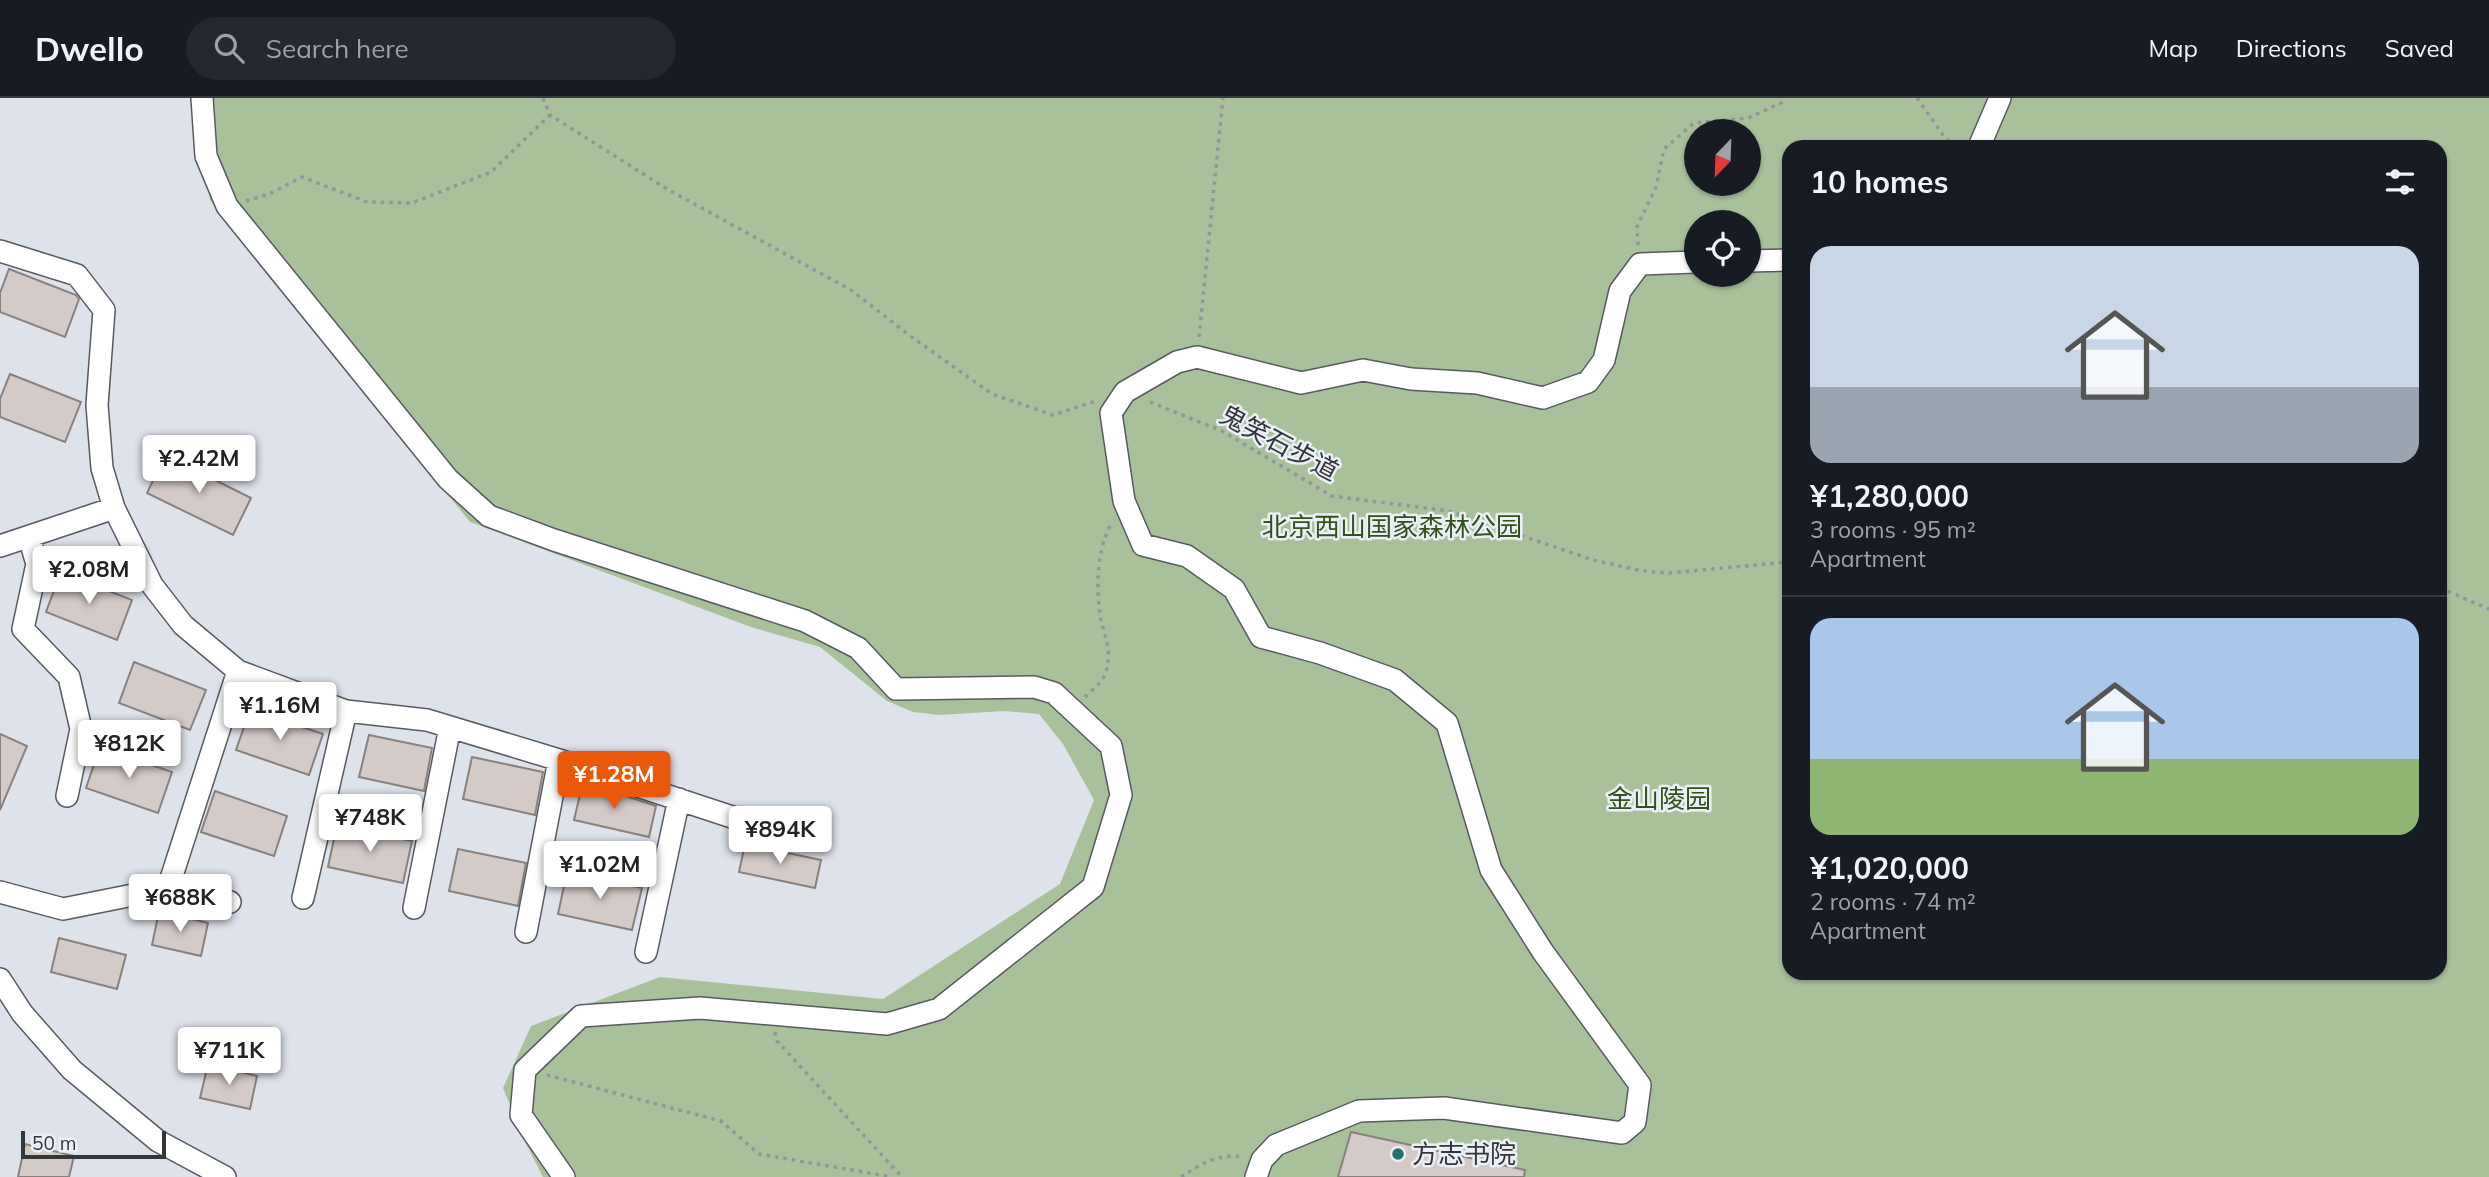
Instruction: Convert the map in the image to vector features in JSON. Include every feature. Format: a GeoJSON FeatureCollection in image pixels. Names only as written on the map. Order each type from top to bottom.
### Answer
{"type":"FeatureCollection","features":[{"type":"Feature","properties":{"kind":"street"},"geometry":{"type":"LineString","coordinates":[[202,98],[206,156],[228,206],[448,480],[489,516],[554,540],[805,621],[858,648],[896,689],[1034,687],[1054,693],[1111,746],[1121,794],[1093,887],[939,1009],[887,1024],[700,1008],[581,1016],[525,1070],[521,1115],[564,1177]]}},
{"type":"Feature","properties":{"kind":"street"},"geometry":{"type":"LineString","coordinates":[[1982,140],[2000,98]]}},
{"type":"Feature","properties":{"kind":"street"},"geometry":{"type":"LineString","coordinates":[[0,251],[77,275],[104,310],[97,405],[102,468],[114,508],[152,585],[183,625],[238,671],[346,711],[427,720],[732,817]]}},
{"type":"Feature","properties":{"kind":"street"},"geometry":{"type":"LineString","coordinates":[[1761,261],[1782,260]]}},
{"type":"Feature","properties":{"kind":"street"},"geometry":{"type":"LineString","coordinates":[[1259,1169],[1276,1145],[1359,1111],[1444,1108],[1622,1133],[1635,1122],[1640,1086],[1543,952],[1491,870],[1447,723],[1395,680],[1320,653],[1261,637],[1234,589],[1187,556],[1143,545],[1124,500],[1111,413],[1125,392],[1177,362],[1197,357],[1301,383],[1363,370],[1411,379],[1477,383],[1543,398],[1588,382],[1604,360],[1620,291],[1640,264],[1684,262]]}},
{"type":"Feature","properties":{"kind":"street"},"geometry":{"type":"LineString","coordinates":[[0,546],[114,508]]}},
{"type":"Feature","properties":{"kind":"street"},"geometry":{"type":"LineString","coordinates":[[29,537],[37,564],[23,629],[69,677],[81,729],[67,796]]}},
{"type":"Feature","properties":{"kind":"street"},"geometry":{"type":"LineString","coordinates":[[168,888],[238,671]]}},
{"type":"Feature","properties":{"kind":"street"},"geometry":{"type":"LineString","coordinates":[[303,898],[346,711]]}},
{"type":"Feature","properties":{"kind":"street"},"geometry":{"type":"LineString","coordinates":[[414,908],[450,727]]}},
{"type":"Feature","properties":{"kind":"street"},"geometry":{"type":"LineString","coordinates":[[526,932],[559,760]]}},
{"type":"Feature","properties":{"kind":"street"},"geometry":{"type":"LineString","coordinates":[[646,952],[679,799]]}},
{"type":"Feature","properties":{"kind":"street"},"geometry":{"type":"LineString","coordinates":[[0,892],[63,909],[168,888],[230,902]]}},
{"type":"Feature","properties":{"kind":"street"},"geometry":{"type":"LineString","coordinates":[[0,979],[22,1013],[72,1070],[158,1141],[225,1177]]}},
{"type":"Feature","properties":{"kind":"path"},"geometry":{"type":"LineString","coordinates":[[543,98],[550,115],[667,189],[851,290],[912,338],[992,394],[1053,415],[1125,392]]}},
{"type":"Feature","properties":{"kind":"path"},"geometry":{"type":"LineString","coordinates":[[1197,357],[1223,98]]}},
{"type":"Feature","properties":{"kind":"path"},"geometry":{"type":"LineString","coordinates":[[1640,264],[1637,227],[1656,187],[1664,149],[1694,123],[1748,118],[1783,102],[1783,98]]}},
{"type":"Feature","properties":{"kind":"path"},"geometry":{"type":"LineString","coordinates":[[1917,98],[1948,140]]}},
{"type":"Feature","properties":{"kind":"path"},"geometry":{"type":"LineString","coordinates":[[228,206],[269,194],[302,177],[367,202],[412,203],[491,172],[550,115]]}},
{"type":"Feature","properties":{"kind":"path","name":"鬼笑石步道"},"geometry":{"type":"LineString","coordinates":[[1125,392],[1222,431],[1332,496],[1449,510],[1593,560],[1643,571],[1670,573],[1782,563]]}},
{"type":"Feature","properties":{"kind":"path"},"geometry":{"type":"LineString","coordinates":[[1073,709],[1106,675],[1109,643],[1100,616],[1098,572],[1105,535],[1124,500]]}},
{"type":"Feature","properties":{"kind":"path"},"geometry":{"type":"LineString","coordinates":[[2447,591],[2489,609]]}},
{"type":"Feature","properties":{"kind":"path"},"geometry":{"type":"LineString","coordinates":[[770,1016],[777,1041],[902,1177]]}},
{"type":"Feature","properties":{"kind":"path"},"geometry":{"type":"LineString","coordinates":[[525,1070],[721,1121],[759,1154],[892,1177]]}},
{"type":"Feature","properties":{"kind":"path"},"geometry":{"type":"LineString","coordinates":[[1181,1177],[1198,1165],[1228,1154],[1259,1169]]}},
{"type":"Feature","properties":{"kind":"green space","name":"北京西山国家森林公园"},"geometry":{"type":"Polygon","coordinates":[[[194,98],[2489,98],[2489,1177],[543,1177],[503,1088],[531,1026],[660,977],[883,999],[1060,884],[1094,800],[1063,744],[1039,714],[1004,711],[939,715],[913,712],[887,701],[820,647],[751,627],[470,522],[210,200],[194,98]]]}},
{"type":"Feature","properties":{"kind":"building"},"geometry":{"type":"Polygon","coordinates":[[[9,269],[76,295],[79,299],[65,337],[0,312],[0,293],[9,269]]]}},
{"type":"Feature","properties":{"kind":"building"},"geometry":{"type":"Polygon","coordinates":[[[10,374],[81,402],[65,442],[0,417],[0,399],[10,374]]]}},
{"type":"Feature","properties":{"kind":"building"},"geometry":{"type":"Polygon","coordinates":[[[165,455],[251,498],[233,535],[147,493],[165,455]]]}},
{"type":"Feature","properties":{"kind":"building"},"geometry":{"type":"Polygon","coordinates":[[[61,572],[132,600],[117,640],[46,612],[61,572]]]}},
{"type":"Feature","properties":{"kind":"building"},"geometry":{"type":"Polygon","coordinates":[[[134,662],[206,690],[190,730],[119,703],[134,662]]]}},
{"type":"Feature","properties":{"kind":"building"},"geometry":{"type":"Polygon","coordinates":[[[250,710],[323,734],[309,775],[236,750],[250,710]]]}},
{"type":"Feature","properties":{"kind":"building"},"geometry":{"type":"Polygon","coordinates":[[[0,734],[27,746],[0,810],[0,734]]]}},
{"type":"Feature","properties":{"kind":"building"},"geometry":{"type":"Polygon","coordinates":[[[369,735],[432,748],[424,791],[359,777],[369,735]]]}},
{"type":"Feature","properties":{"kind":"building"},"geometry":{"type":"Polygon","coordinates":[[[100,747],[172,772],[158,813],[86,788],[100,747]]]}},
{"type":"Feature","properties":{"kind":"building"},"geometry":{"type":"Polygon","coordinates":[[[472,757],[543,772],[535,815],[463,799],[472,757]]]}},
{"type":"Feature","properties":{"kind":"building"},"geometry":{"type":"Polygon","coordinates":[[[583,782],[656,806],[649,837],[574,820],[583,782]]]}},
{"type":"Feature","properties":{"kind":"building"},"geometry":{"type":"Polygon","coordinates":[[[215,791],[287,816],[274,856],[201,832],[215,791]]]}},
{"type":"Feature","properties":{"kind":"building"},"geometry":{"type":"Polygon","coordinates":[[[337,825],[412,841],[403,883],[328,867],[337,825]]]}},
{"type":"Feature","properties":{"kind":"building"},"geometry":{"type":"Polygon","coordinates":[[[745,844],[821,860],[815,888],[739,872],[745,844]]]}},
{"type":"Feature","properties":{"kind":"building"},"geometry":{"type":"Polygon","coordinates":[[[458,849],[526,863],[518,906],[449,891],[458,849]]]}},
{"type":"Feature","properties":{"kind":"building"},"geometry":{"type":"Polygon","coordinates":[[[567,872],[642,888],[632,930],[558,914],[567,872]]]}},
{"type":"Feature","properties":{"kind":"building"},"geometry":{"type":"Polygon","coordinates":[[[159,911],[208,923],[201,956],[152,945],[159,911]]]}},
{"type":"Feature","properties":{"kind":"building"},"geometry":{"type":"Polygon","coordinates":[[[59,938],[126,955],[117,989],[51,972],[59,938]]]}},
{"type":"Feature","properties":{"kind":"building"},"geometry":{"type":"Polygon","coordinates":[[[208,1064],[257,1076],[250,1109],[200,1098],[208,1064]]]}},
{"type":"Feature","properties":{"kind":"building","name":"方志书院"},"geometry":{"type":"Polygon","coordinates":[[[1351,1132],[1525,1170],[1524,1177],[1338,1177],[1351,1132]]]}},
{"type":"Feature","properties":{"kind":"building"},"geometry":{"type":"Polygon","coordinates":[[[25,1144],[74,1156],[69,1177],[18,1177],[25,1144]]]}},
{"type":"Feature","properties":{"kind":"place","name":"方志书院"},"geometry":{"type":"Point","coordinates":[1398,1154]}},
{"type":"Feature","properties":{"kind":"park label","name":"金山陵园"},"geometry":{"type":"Point","coordinates":[1659,799]}}]}
